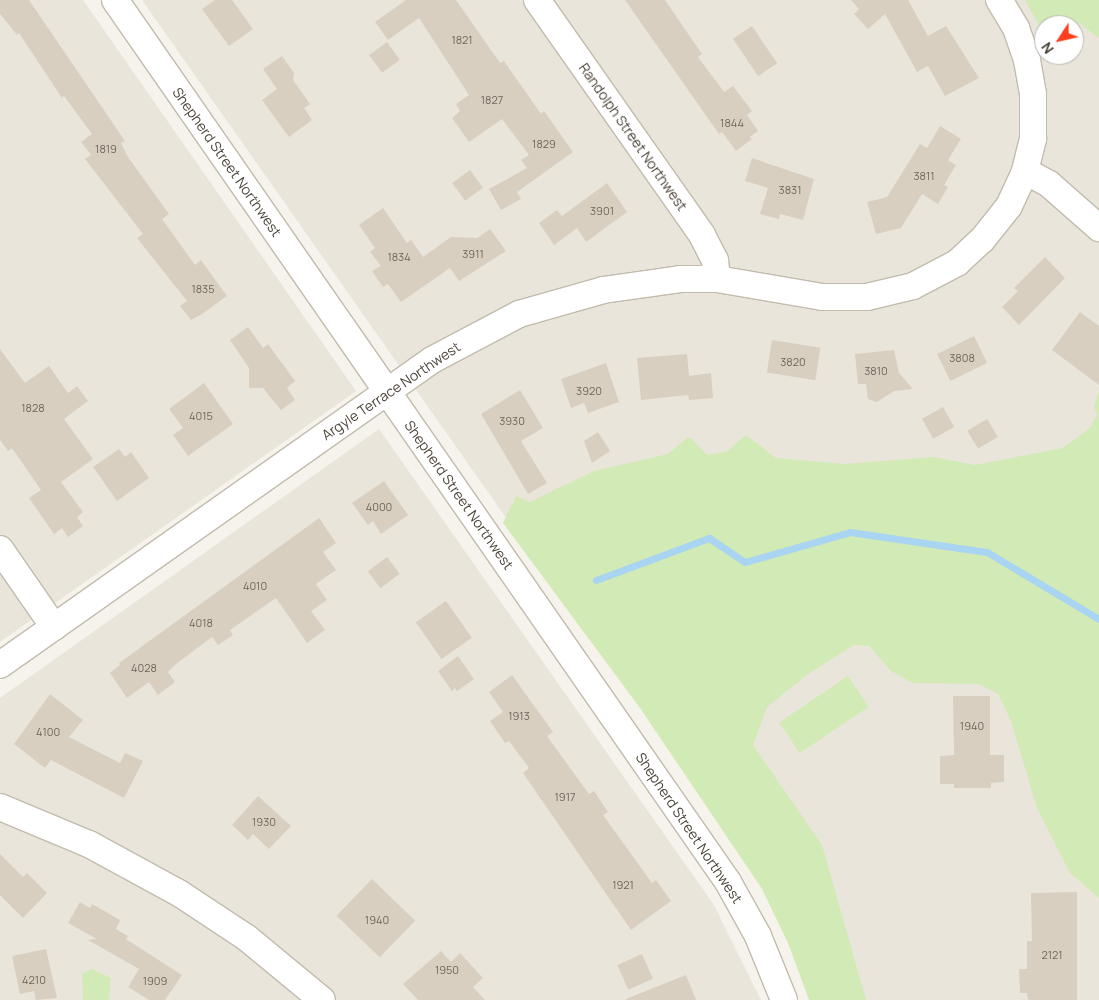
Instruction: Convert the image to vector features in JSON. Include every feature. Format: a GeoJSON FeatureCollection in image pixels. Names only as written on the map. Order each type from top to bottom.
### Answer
{"type":"FeatureCollection","features":[{"type":"Feature","properties":{"kind":"street","name":"Shepherd Street Northwest"},"geometry":{"type":"LineString","coordinates":[[115,0],[728,882],[761,943],[784,1000]]}},
{"type":"Feature","properties":{"kind":"street","name":"Randolph Street Northwest"},"geometry":{"type":"LineString","coordinates":[[538,0],[708,243],[717,279]]}},
{"type":"Feature","properties":{"kind":"street","name":"Argyle Terrace Northwest"},"geometry":{"type":"LineString","coordinates":[[0,665],[454,346],[542,305],[636,284],[717,279],[837,298],[881,295],[905,288],[943,272],[976,246],[1009,206],[1025,171],[1034,120],[1031,77],[1019,35],[999,0]]}},
{"type":"Feature","properties":{"kind":"street"},"geometry":{"type":"LineString","coordinates":[[1025,171],[1049,184],[1099,228]]}},
{"type":"Feature","properties":{"kind":"street"},"geometry":{"type":"LineString","coordinates":[[0,549],[54,627]]}},
{"type":"Feature","properties":{"kind":"street"},"geometry":{"type":"LineString","coordinates":[[0,807],[89,844],[179,893],[247,938],[322,1000]]}},
{"type":"Feature","properties":{"kind":"shaded area"},"geometry":{"type":"Polygon","coordinates":[[[0,0],[83,0],[356,391],[0,642],[0,0]]]}},
{"type":"Feature","properties":{"kind":"shaded area"},"geometry":{"type":"Polygon","coordinates":[[[142,0],[1067,0],[1099,25],[1099,1000],[818,1000],[778,877],[587,633],[142,0]]]}},
{"type":"Feature","properties":{"kind":"shaded area"},"geometry":{"type":"Polygon","coordinates":[[[379,429],[714,905],[761,1000],[0,1000],[0,698],[379,429]]]}},
{"type":"Feature","properties":{"kind":"green space"},"geometry":{"type":"Polygon","coordinates":[[[1025,0],[1099,0],[1099,38],[1084,27],[1084,15],[1034,15],[1034,17],[1025,0]]]}},
{"type":"Feature","properties":{"kind":"green space"},"geometry":{"type":"Polygon","coordinates":[[[1099,391],[1099,898],[1070,873],[1037,808],[1011,721],[998,694],[979,684],[913,683],[891,671],[869,646],[854,645],[808,674],[767,707],[753,745],[822,845],[866,1000],[809,1000],[788,943],[762,889],[640,708],[503,523],[516,496],[530,502],[594,471],[668,454],[687,438],[691,438],[707,455],[726,452],[746,435],[776,458],[845,464],[934,457],[975,465],[1063,448],[1089,429],[1097,415],[1094,406],[1099,391]]]}},
{"type":"Feature","properties":{"kind":"green space"},"geometry":{"type":"Polygon","coordinates":[[[848,676],[869,707],[800,753],[779,722],[848,676]]]}},
{"type":"Feature","properties":{"kind":"green space"},"geometry":{"type":"Polygon","coordinates":[[[92,969],[111,978],[109,1000],[83,1000],[82,974],[92,969]]]}},
{"type":"Feature","properties":{"kind":"building"},"geometry":{"type":"Polygon","coordinates":[[[0,0],[29,0],[125,141],[121,143],[128,157],[169,214],[162,219],[195,265],[201,260],[227,296],[202,314],[191,320],[180,306],[187,301],[137,238],[143,234],[85,159],[91,155],[81,142],[92,134],[64,96],[62,98],[19,33],[17,35],[0,14],[0,0]]]}},
{"type":"Feature","properties":{"kind":"building"},"geometry":{"type":"Polygon","coordinates":[[[215,0],[232,0],[253,29],[229,46],[202,9],[215,0]]]}},
{"type":"Feature","properties":{"kind":"building"},"geometry":{"type":"Polygon","coordinates":[[[406,0],[456,0],[500,63],[504,61],[541,114],[544,111],[573,152],[517,192],[521,199],[501,210],[489,189],[527,168],[521,160],[529,155],[502,119],[469,142],[452,118],[460,111],[456,104],[469,95],[419,18],[388,40],[375,22],[406,0]]]}},
{"type":"Feature","properties":{"kind":"building"},"geometry":{"type":"Polygon","coordinates":[[[625,0],[665,0],[702,54],[698,57],[724,92],[733,86],[752,111],[747,115],[758,131],[750,137],[752,139],[736,151],[722,132],[719,134],[625,0]]]}},
{"type":"Feature","properties":{"kind":"building"},"geometry":{"type":"Polygon","coordinates":[[[851,0],[908,0],[928,36],[946,26],[979,78],[945,96],[928,66],[917,72],[885,14],[868,29],[854,14],[859,9],[851,0]]]}},
{"type":"Feature","properties":{"kind":"building"},"geometry":{"type":"Polygon","coordinates":[[[752,26],[777,63],[758,76],[733,39],[752,26]]]}},
{"type":"Feature","properties":{"kind":"building"},"geometry":{"type":"Polygon","coordinates":[[[387,42],[400,60],[382,73],[369,55],[387,42]]]}},
{"type":"Feature","properties":{"kind":"building"},"geometry":{"type":"Polygon","coordinates":[[[282,56],[294,73],[293,80],[310,104],[304,108],[312,120],[289,137],[262,100],[277,89],[263,69],[282,56]]]}},
{"type":"Feature","properties":{"kind":"building"},"geometry":{"type":"Polygon","coordinates":[[[940,126],[961,139],[948,160],[956,165],[944,185],[948,187],[938,204],[922,194],[901,228],[876,234],[867,202],[887,197],[920,144],[927,148],[940,126]]]}},
{"type":"Feature","properties":{"kind":"building"},"geometry":{"type":"Polygon","coordinates":[[[752,158],[814,179],[803,220],[780,214],[779,219],[760,214],[768,188],[745,181],[752,158]]]}},
{"type":"Feature","properties":{"kind":"building"},"geometry":{"type":"Polygon","coordinates":[[[470,170],[483,188],[465,201],[452,183],[470,170]]]}},
{"type":"Feature","properties":{"kind":"building"},"geometry":{"type":"Polygon","coordinates":[[[607,183],[627,212],[586,242],[577,228],[554,245],[539,223],[557,210],[562,216],[607,183]]]}},
{"type":"Feature","properties":{"kind":"building"},"geometry":{"type":"Polygon","coordinates":[[[383,208],[407,243],[411,240],[423,257],[451,237],[477,238],[490,229],[506,251],[459,281],[450,268],[401,302],[388,284],[383,287],[372,271],[381,266],[370,252],[375,248],[359,225],[383,208]]]}},
{"type":"Feature","properties":{"kind":"building"},"geometry":{"type":"Polygon","coordinates":[[[1045,257],[1065,278],[1019,325],[1002,307],[1018,291],[1014,288],[1045,257]]]}},
{"type":"Feature","properties":{"kind":"building"},"geometry":{"type":"Polygon","coordinates":[[[1080,312],[1099,326],[1099,385],[1052,350],[1080,312]]]}},
{"type":"Feature","properties":{"kind":"building"},"geometry":{"type":"Polygon","coordinates":[[[248,327],[263,348],[268,344],[295,381],[287,388],[295,400],[281,410],[263,388],[249,388],[249,368],[230,340],[248,327]]]}},
{"type":"Feature","properties":{"kind":"building"},"geometry":{"type":"Polygon","coordinates":[[[974,336],[987,363],[950,381],[937,354],[974,336]]]}},
{"type":"Feature","properties":{"kind":"building"},"geometry":{"type":"Polygon","coordinates":[[[772,340],[820,348],[815,380],[767,373],[772,340]]]}},
{"type":"Feature","properties":{"kind":"building"},"geometry":{"type":"Polygon","coordinates":[[[0,349],[25,383],[49,366],[68,393],[77,386],[88,401],[64,419],[93,459],[61,482],[83,512],[77,517],[83,526],[68,537],[62,528],[54,534],[29,498],[41,490],[12,448],[8,451],[0,440],[0,349]]]}},
{"type":"Feature","properties":{"kind":"building"},"geometry":{"type":"Polygon","coordinates":[[[894,350],[899,373],[913,389],[894,391],[877,402],[868,399],[866,384],[858,384],[855,354],[894,350]]]}},
{"type":"Feature","properties":{"kind":"building"},"geometry":{"type":"Polygon","coordinates":[[[687,354],[689,376],[711,373],[713,398],[689,400],[688,395],[641,400],[637,358],[687,354]]]}},
{"type":"Feature","properties":{"kind":"building"},"geometry":{"type":"Polygon","coordinates":[[[606,363],[619,402],[588,413],[584,403],[571,408],[561,379],[606,363]]]}},
{"type":"Feature","properties":{"kind":"building"},"geometry":{"type":"Polygon","coordinates":[[[204,383],[233,424],[188,456],[173,435],[183,428],[169,409],[204,383]]]}},
{"type":"Feature","properties":{"kind":"building"},"geometry":{"type":"Polygon","coordinates":[[[520,390],[543,428],[521,441],[547,483],[528,494],[481,414],[520,390]]]}},
{"type":"Feature","properties":{"kind":"building"},"geometry":{"type":"Polygon","coordinates":[[[943,407],[954,427],[933,439],[922,419],[943,407]]]}},
{"type":"Feature","properties":{"kind":"building"},"geometry":{"type":"Polygon","coordinates":[[[987,419],[998,437],[978,449],[967,431],[987,419]]]}},
{"type":"Feature","properties":{"kind":"building"},"geometry":{"type":"Polygon","coordinates":[[[598,432],[610,451],[592,463],[584,441],[598,432]]]}},
{"type":"Feature","properties":{"kind":"building"},"geometry":{"type":"Polygon","coordinates":[[[119,449],[125,457],[131,452],[149,478],[117,501],[93,467],[119,449]]]}},
{"type":"Feature","properties":{"kind":"building"},"geometry":{"type":"Polygon","coordinates":[[[384,481],[408,515],[381,534],[373,521],[368,525],[352,503],[384,481]]]}},
{"type":"Feature","properties":{"kind":"building"},"geometry":{"type":"Polygon","coordinates":[[[319,518],[336,543],[323,552],[336,570],[316,584],[327,600],[311,611],[325,630],[307,643],[276,598],[230,630],[233,635],[218,645],[212,637],[176,664],[168,672],[175,682],[158,695],[149,682],[127,698],[110,673],[120,665],[119,663],[319,518]]]}},
{"type":"Feature","properties":{"kind":"building"},"geometry":{"type":"Polygon","coordinates":[[[387,557],[400,574],[380,588],[368,571],[387,557]]]}},
{"type":"Feature","properties":{"kind":"building"},"geometry":{"type":"Polygon","coordinates":[[[446,601],[472,638],[442,659],[416,622],[446,601]]]}},
{"type":"Feature","properties":{"kind":"building"},"geometry":{"type":"Polygon","coordinates":[[[458,656],[474,679],[457,691],[455,688],[452,691],[438,671],[458,656]]]}},
{"type":"Feature","properties":{"kind":"building"},"geometry":{"type":"Polygon","coordinates":[[[512,675],[553,732],[547,736],[589,794],[594,791],[608,812],[603,815],[652,883],[656,880],[671,901],[631,930],[523,773],[529,768],[509,741],[505,743],[490,721],[503,712],[489,692],[512,675]]]}},
{"type":"Feature","properties":{"kind":"building"},"geometry":{"type":"Polygon","coordinates":[[[50,694],[83,720],[69,737],[120,763],[125,753],[143,761],[124,798],[51,760],[45,768],[14,744],[50,694]]]}},
{"type":"Feature","properties":{"kind":"building"},"geometry":{"type":"Polygon","coordinates":[[[953,696],[990,696],[990,755],[1004,755],[1004,782],[991,783],[991,788],[954,788],[954,784],[940,784],[940,756],[954,755],[953,696]]]}},
{"type":"Feature","properties":{"kind":"building"},"geometry":{"type":"Polygon","coordinates":[[[258,796],[291,826],[269,849],[253,834],[248,840],[232,825],[258,796]]]}},
{"type":"Feature","properties":{"kind":"building"},"geometry":{"type":"Polygon","coordinates":[[[0,854],[23,877],[27,873],[47,893],[23,918],[0,895],[0,854]]]}},
{"type":"Feature","properties":{"kind":"building"},"geometry":{"type":"Polygon","coordinates":[[[372,879],[415,921],[380,957],[337,916],[372,879]]]}},
{"type":"Feature","properties":{"kind":"building"},"geometry":{"type":"Polygon","coordinates":[[[1077,892],[1077,1000],[1028,1000],[1027,993],[1020,993],[1019,969],[1027,969],[1027,941],[1032,941],[1031,893],[1077,892]]]}},
{"type":"Feature","properties":{"kind":"building"},"geometry":{"type":"Polygon","coordinates":[[[80,902],[90,908],[92,904],[120,920],[116,929],[128,936],[126,939],[182,975],[165,1000],[149,1000],[128,987],[139,969],[88,940],[97,939],[68,923],[80,902]]]}},
{"type":"Feature","properties":{"kind":"building"},"geometry":{"type":"Polygon","coordinates":[[[46,949],[57,998],[36,1000],[34,991],[20,994],[12,956],[46,949]]]}},
{"type":"Feature","properties":{"kind":"building"},"geometry":{"type":"Polygon","coordinates":[[[441,951],[451,962],[460,953],[483,978],[473,987],[485,1000],[418,1000],[403,984],[441,951]]]}},
{"type":"Feature","properties":{"kind":"building"},"geometry":{"type":"Polygon","coordinates":[[[642,954],[653,979],[628,990],[617,965],[642,954]]]}},
{"type":"Feature","properties":{"kind":"building"},"geometry":{"type":"Polygon","coordinates":[[[686,975],[696,1000],[626,1000],[626,999],[686,975]]]}},
{"type":"Feature","properties":{"kind":"waterway"},"geometry":{"type":"LineString","coordinates":[[596,580],[709,538],[745,562],[850,532],[987,552],[1099,619]]}}]}
